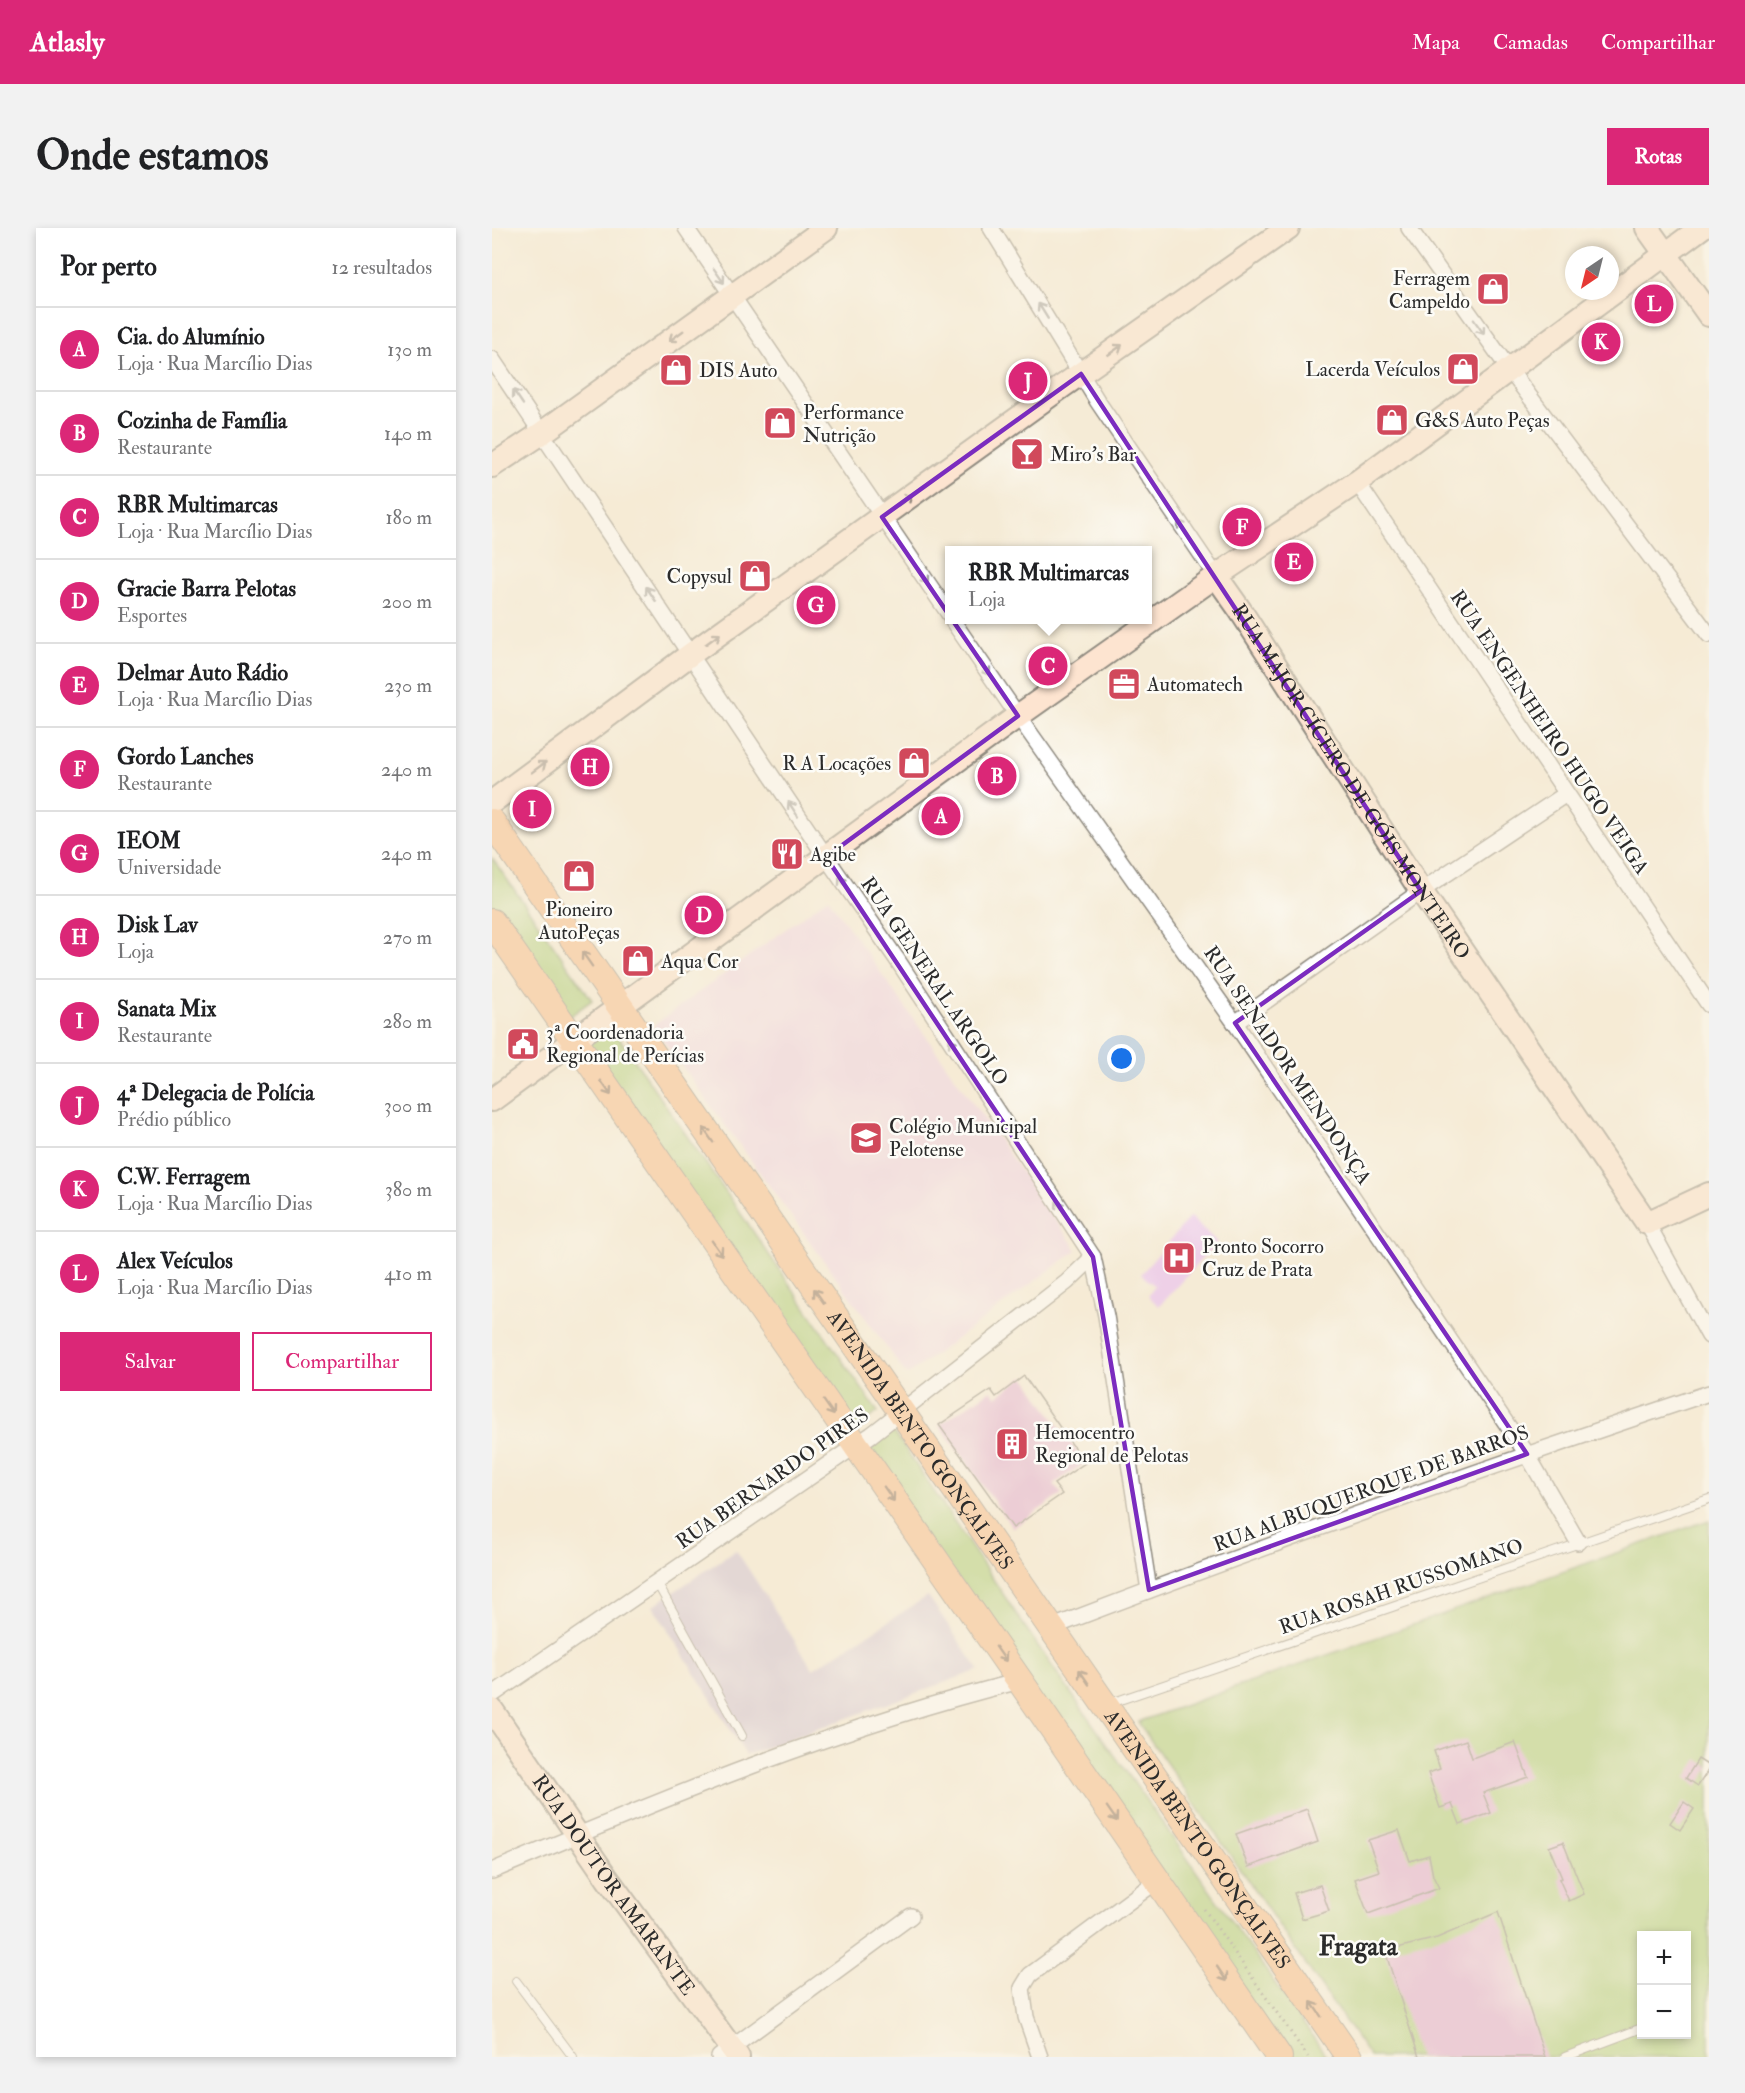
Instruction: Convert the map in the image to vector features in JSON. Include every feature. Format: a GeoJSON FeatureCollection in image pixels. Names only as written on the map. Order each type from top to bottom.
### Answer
{"type":"FeatureCollection","features":[{"type":"Feature","properties":{"kind":"main road","name":"AVENIDA BENTO GONÇALVES"},"geometry":{"type":"LineString","coordinates":[[492,822],[1349,2057]]}},
{"type":"Feature","properties":{"kind":"main road"},"geometry":{"type":"LineString","coordinates":[[492,922],[1279,2057]]}},
{"type":"Feature","properties":{"kind":"street"},"geometry":{"type":"LineString","coordinates":[[686,228],[945,608]]}},
{"type":"Feature","properties":{"kind":"street"},"geometry":{"type":"LineString","coordinates":[[492,466],[826,228]]}},
{"type":"Feature","properties":{"kind":"street","name":"RUA MAJOR CÍCERO DE GÓIS MONTEIRO"},"geometry":{"type":"LineString","coordinates":[[991,228],[1081,374],[1247,620],[1421,891],[1647,1223],[1709,1336]]}},
{"type":"Feature","properties":{"kind":"street"},"geometry":{"type":"LineString","coordinates":[[492,802],[691,654],[1288,228]]}},
{"type":"Feature","properties":{"kind":"street"},"geometry":{"type":"LineString","coordinates":[[1409,228],[1509,369],[1709,635]]}},
{"type":"Feature","properties":{"kind":"street"},"geometry":{"type":"LineString","coordinates":[[1647,228],[1709,315]]}},
{"type":"Feature","properties":{"kind":"street"},"geometry":{"type":"LineString","coordinates":[[1152,621],[1357,482],[1701,228]]}},
{"type":"Feature","properties":{"kind":"street","name":"RUA GENERAL ARGOLO"},"geometry":{"type":"LineString","coordinates":[[492,359],[896,958],[1093,1257],[1106,1316],[1149,1590]]}},
{"type":"Feature","properties":{"kind":"street","name":"RUA ENGENHEIRO HUGO VEIGA"},"geometry":{"type":"LineString","coordinates":[[1357,482],[1709,1005]]}},
{"type":"Feature","properties":{"kind":"street","name":"RUA SENADOR MENDONÇA"},"geometry":{"type":"LineString","coordinates":[[955,624],[1235,1023],[1527,1454],[1578,1542]]}},
{"type":"Feature","properties":{"kind":"street"},"geometry":{"type":"LineString","coordinates":[[492,1100],[1018,716],[1148,624]]}},
{"type":"Feature","properties":{"kind":"street"},"geometry":{"type":"LineString","coordinates":[[1235,1023],[1421,891],[1566,794]]}},
{"type":"Feature","properties":{"kind":"street"},"geometry":{"type":"LineString","coordinates":[[1647,1223],[1709,1194]]}},
{"type":"Feature","properties":{"kind":"street","name":"RUA BERNARDO PIRES"},"geometry":{"type":"LineString","coordinates":[[492,1695],[855,1446],[1067,1282],[1093,1257]]}},
{"type":"Feature","properties":{"kind":"street","name":"RUA ALBUQUERQUE DE BARROS"},"geometry":{"type":"LineString","coordinates":[[1050,1628],[1527,1454],[1709,1393]]}},
{"type":"Feature","properties":{"kind":"street"},"geometry":{"type":"LineString","coordinates":[[492,1871],[690,1789],[831,1737],[951,1698],[1020,1681]]}},
{"type":"Feature","properties":{"kind":"street","name":"RUA DOUTOR AMARANTE"},"geometry":{"type":"LineString","coordinates":[[492,1710],[576,1835],[730,2054]]}},
{"type":"Feature","properties":{"kind":"street"},"geometry":{"type":"LineString","coordinates":[[1040,2057],[1026,2017],[1022,1988],[1030,1976],[1158,1880]]}},
{"type":"Feature","properties":{"kind":"street"},"geometry":{"type":"LineString","coordinates":[[730,2054],[911,1916]]}},
{"type":"Feature","properties":{"kind":"lane","name":"RUA ROSAH RUSSOMANO"},"geometry":{"type":"LineString","coordinates":[[1104,1706],[1709,1499]]}},
{"type":"Feature","properties":{"kind":"lane"},"geometry":{"type":"LineString","coordinates":[[657,1583],[742,1736]]}},
{"type":"Feature","properties":{"kind":"lane"},"geometry":{"type":"LineString","coordinates":[[516,1982],[573,2057]]}},
{"type":"Feature","properties":{"kind":"lane"},"geometry":{"type":"LineString","coordinates":[[1565,2057],[1637,2030]]}},
{"type":"Feature","properties":{"kind":"highlighted area"},"geometry":{"type":"Polygon","coordinates":[[[1081,374],[1421,891],[1235,1023],[1527,1454],[1149,1590],[1093,1257],[826,857],[1018,716],[882,517],[1081,374]]]}},
{"type":"Feature","properties":{"kind":"shaded area","name":"Colégio Municipal Pelotense"},"geometry":{"type":"Polygon","coordinates":[[[828,898],[1077,1250],[907,1375],[653,1026],[828,898]]]}},
{"type":"Feature","properties":{"kind":"shaded area","name":"Pronto Socorro Cruz de Prata"},"geometry":{"type":"Polygon","coordinates":[[[1190,1217],[1217,1242],[1159,1306],[1148,1296],[1155,1286],[1141,1274],[1190,1217]]]}},
{"type":"Feature","properties":{"kind":"shaded area"},"geometry":{"type":"Polygon","coordinates":[[[736,1550],[813,1669],[928,1596],[979,1670],[746,1755],[653,1606],[736,1550]]]}},
{"type":"Feature","properties":{"kind":"green space"},"geometry":{"type":"Polygon","coordinates":[[[492,858],[592,1000],[566,1019],[492,914],[492,858]]]}},
{"type":"Feature","properties":{"kind":"green space"},"geometry":{"type":"Polygon","coordinates":[[[610,1025],[878,1412],[850,1432],[584,1045],[610,1025]]]}},
{"type":"Feature","properties":{"kind":"green space"},"geometry":{"type":"Polygon","coordinates":[[[892,1429],[1042,1652],[1327,2057],[1282,2057],[865,1449],[892,1429]]]}},
{"type":"Feature","properties":{"kind":"green space"},"geometry":{"type":"Polygon","coordinates":[[[1709,1520],[1709,2057],[1370,2057],[1138,1722],[1709,1520]]]}},
{"type":"Feature","properties":{"kind":"building","name":"Hemocentro Regional de Pelotas"},"geometry":{"type":"Polygon","coordinates":[[[1024,1376],[1085,1463],[1054,1484],[1062,1494],[1013,1528],[939,1425],[991,1390],[996,1397],[1024,1376]]]}},
{"type":"Feature","properties":{"kind":"building"},"geometry":{"type":"Polygon","coordinates":[[[1466,1740],[1472,1758],[1515,1742],[1528,1777],[1483,1793],[1491,1813],[1460,1824],[1452,1804],[1440,1808],[1428,1773],[1440,1769],[1434,1751],[1466,1740]]]}},
{"type":"Feature","properties":{"kind":"building"},"geometry":{"type":"Polygon","coordinates":[[[1698,1759],[1709,1766],[1709,1769],[1698,1786],[1686,1778],[1698,1759]]]}},
{"type":"Feature","properties":{"kind":"building"},"geometry":{"type":"Polygon","coordinates":[[[1684,1802],[1694,1809],[1680,1830],[1670,1823],[1684,1802]]]}},
{"type":"Feature","properties":{"kind":"building"},"geometry":{"type":"Polygon","coordinates":[[[1307,1809],[1318,1842],[1248,1867],[1236,1834],[1307,1809]]]}},
{"type":"Feature","properties":{"kind":"building"},"geometry":{"type":"Polygon","coordinates":[[[1399,1830],[1410,1861],[1429,1855],[1433,1876],[1439,1888],[1368,1914],[1355,1879],[1379,1871],[1368,1840],[1399,1830]]]}},
{"type":"Feature","properties":{"kind":"building"},"geometry":{"type":"Polygon","coordinates":[[[1563,1842],[1584,1894],[1569,1901],[1549,1847],[1563,1842]]]}},
{"type":"Feature","properties":{"kind":"building"},"geometry":{"type":"Polygon","coordinates":[[[1320,1885],[1329,1911],[1302,1919],[1294,1893],[1320,1885]]]}},
{"type":"Feature","properties":{"kind":"building"},"geometry":{"type":"Polygon","coordinates":[[[1498,1912],[1545,2057],[1419,2057],[1385,1951],[1437,1938],[1498,1912]]]}},
{"type":"Feature","properties":{"kind":"place","name":"Ferragem Campeldo"},"geometry":{"type":"Point","coordinates":[1493,289]}},
{"type":"Feature","properties":{"kind":"place","name":"Alex Veículos"},"geometry":{"type":"Point","coordinates":[1654,304]}},
{"type":"Feature","properties":{"kind":"place","name":"C.W. Ferragem"},"geometry":{"type":"Point","coordinates":[1601,342]}},
{"type":"Feature","properties":{"kind":"place","name":"Lacerda Veículos"},"geometry":{"type":"Point","coordinates":[1463,369]}},
{"type":"Feature","properties":{"kind":"place","name":"DIS Auto"},"geometry":{"type":"Point","coordinates":[676,370]}},
{"type":"Feature","properties":{"kind":"place","name":"4ª Delegacia de Polícia"},"geometry":{"type":"Point","coordinates":[1028,381]}},
{"type":"Feature","properties":{"kind":"place","name":"G&S Auto Peças"},"geometry":{"type":"Point","coordinates":[1392,420]}},
{"type":"Feature","properties":{"kind":"place","name":"Performance Nutrição"},"geometry":{"type":"Point","coordinates":[780,423]}},
{"type":"Feature","properties":{"kind":"place","name":"Miro's Bar"},"geometry":{"type":"Point","coordinates":[1027,454]}},
{"type":"Feature","properties":{"kind":"place","name":"Gordo Lanches"},"geometry":{"type":"Point","coordinates":[1242,527]}},
{"type":"Feature","properties":{"kind":"place","name":"Delmar Auto Rádio"},"geometry":{"type":"Point","coordinates":[1294,562]}},
{"type":"Feature","properties":{"kind":"place","name":"Copysul"},"geometry":{"type":"Point","coordinates":[755,576]}},
{"type":"Feature","properties":{"kind":"place","name":"IEOM"},"geometry":{"type":"Point","coordinates":[816,605]}},
{"type":"Feature","properties":{"kind":"place","name":"RBR Multimarcas"},"geometry":{"type":"Point","coordinates":[1048,666]}},
{"type":"Feature","properties":{"kind":"place","name":"Automatech"},"geometry":{"type":"Point","coordinates":[1124,684]}},
{"type":"Feature","properties":{"kind":"place","name":"R A Locações"},"geometry":{"type":"Point","coordinates":[914,763]}},
{"type":"Feature","properties":{"kind":"place","name":"Disk Lav"},"geometry":{"type":"Point","coordinates":[590,767]}},
{"type":"Feature","properties":{"kind":"place","name":"Cozinha de Família"},"geometry":{"type":"Point","coordinates":[997,776]}},
{"type":"Feature","properties":{"kind":"place","name":"Sanata Mix"},"geometry":{"type":"Point","coordinates":[532,809]}},
{"type":"Feature","properties":{"kind":"place","name":"Cia. do Alumínio"},"geometry":{"type":"Point","coordinates":[941,816]}},
{"type":"Feature","properties":{"kind":"place","name":"Agibe"},"geometry":{"type":"Point","coordinates":[787,854]}},
{"type":"Feature","properties":{"kind":"place","name":"Pioneiro AutoPeças"},"geometry":{"type":"Point","coordinates":[579,876]}},
{"type":"Feature","properties":{"kind":"place","name":"Gracie Barra Pelotas"},"geometry":{"type":"Point","coordinates":[704,915]}},
{"type":"Feature","properties":{"kind":"place","name":"Aqua Cor"},"geometry":{"type":"Point","coordinates":[638,961]}},
{"type":"Feature","properties":{"kind":"place","name":"3ª Coordenadoria Regional de Perícias"},"geometry":{"type":"Point","coordinates":[523,1044]}},
{"type":"Feature","properties":{"kind":"place","name":"Colégio Municipal Pelotense"},"geometry":{"type":"Point","coordinates":[866,1138]}},
{"type":"Feature","properties":{"kind":"place","name":"Pronto Socorro Cruz de Prata"},"geometry":{"type":"Point","coordinates":[1179,1258]}},
{"type":"Feature","properties":{"kind":"place","name":"Hemocentro Regional de Pelotas"},"geometry":{"type":"Point","coordinates":[1012,1444]}},
{"type":"Feature","properties":{"kind":"district","name":"Fragata"},"geometry":{"type":"Point","coordinates":[1358,1946]}}]}
